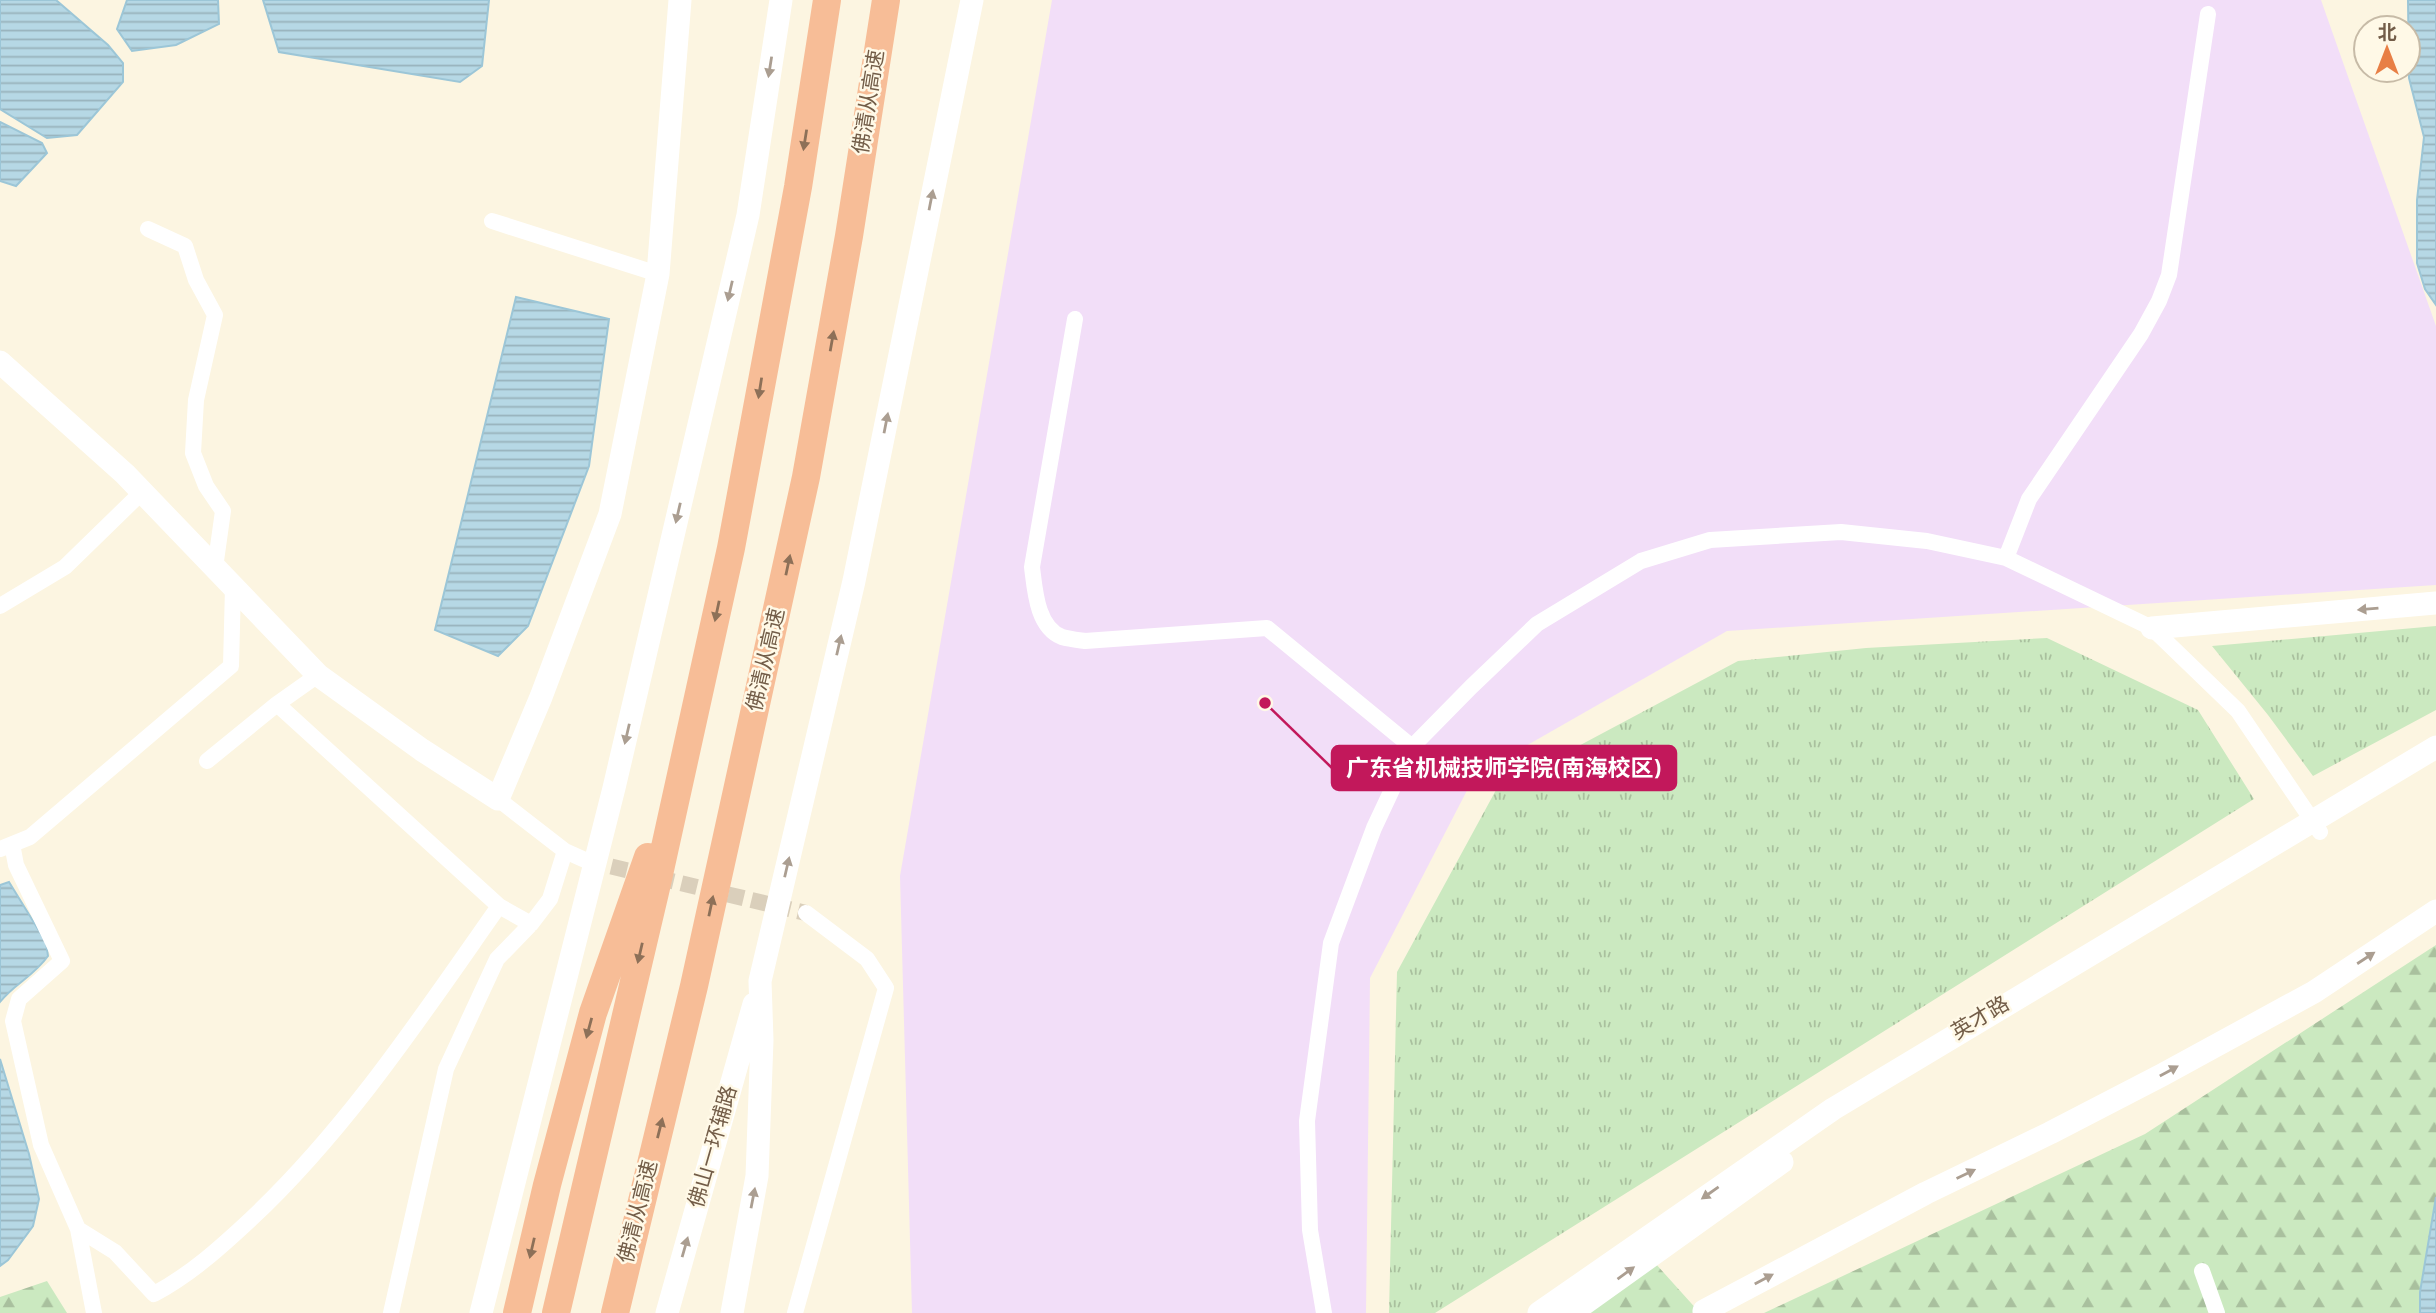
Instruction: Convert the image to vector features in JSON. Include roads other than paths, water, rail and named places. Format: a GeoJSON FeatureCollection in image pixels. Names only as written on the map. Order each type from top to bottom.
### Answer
{"type":"FeatureCollection","features":[{"type":"Feature","properties":{"kind":"highway"},"geometry":{"type":"LineString","coordinates":[[556,1313],[731,548],[798,187],[827,0]]}},
{"type":"Feature","properties":{"kind":"highway","name":"佛清从高速"},"geometry":{"type":"LineString","coordinates":[[615,1313],[694,986],[804,490],[849,236],[886,0]]}},
{"type":"Feature","properties":{"kind":"highway"},"geometry":{"type":"LineString","coordinates":[[517,1313],[547,1185],[593,1013],[685,756]]}},
{"type":"Feature","properties":{"kind":"main road"},"geometry":{"type":"LineString","coordinates":[[0,362],[142,492],[318,675],[422,750],[498,799],[541,696],[610,514],[658,274],[680,0]]}},
{"type":"Feature","properties":{"kind":"main road"},"geometry":{"type":"LineString","coordinates":[[481,1313],[614,788],[748,215],[781,0]]}},
{"type":"Feature","properties":{"kind":"main road"},"geometry":{"type":"LineString","coordinates":[[732,1313],[757,1177],[762,1040],[760,981],[854,581],[972,0]]}},
{"type":"Feature","properties":{"kind":"main road"},"geometry":{"type":"LineString","coordinates":[[2152,628],[2436,603]]}},
{"type":"Feature","properties":{"kind":"main road","name":"英才路"},"geometry":{"type":"LineString","coordinates":[[1571,1313],[1860,1107],[2317,827],[2436,747]]}},
{"type":"Feature","properties":{"kind":"main road","name":"英才路"},"geometry":{"type":"LineString","coordinates":[[1539,1313],[1833,1110],[2007,1003],[2317,827],[2436,763]]}},
{"type":"Feature","properties":{"kind":"main road"},"geometry":{"type":"LineString","coordinates":[[1704,1311],[1926,1193],[2162,1075],[2314,992],[2436,911]]}},
{"type":"Feature","properties":{"kind":"main road","name":"佛山一环辅路"},"geometry":{"type":"LineString","coordinates":[[667,1313],[760,981]]}},
{"type":"Feature","properties":{"kind":"street"},"geometry":{"type":"LineString","coordinates":[[2006,558],[2029,499],[2141,334],[2159,301],[2169,275],[2208,14]]}},
{"type":"Feature","properties":{"kind":"street"},"geometry":{"type":"LineString","coordinates":[[492,221],[658,274]]}},
{"type":"Feature","properties":{"kind":"street"},"geometry":{"type":"LineString","coordinates":[[148,229],[185,246],[197,280],[215,315],[196,400],[193,453],[206,486],[223,511],[215,568]]}},
{"type":"Feature","properties":{"kind":"street"},"geometry":{"type":"LineString","coordinates":[[1074,319],[1032,568],[1035,597],[1045,622],[1060,636],[1085,641],[1267,628],[1412,747]]}},
{"type":"Feature","properties":{"kind":"street"},"geometry":{"type":"LineString","coordinates":[[0,606],[65,568],[142,492]]}},
{"type":"Feature","properties":{"kind":"street"},"geometry":{"type":"LineString","coordinates":[[1324,1313],[1310,1230],[1307,1121],[1331,943],[1374,828],[1412,747],[1537,624],[1641,561],[1710,540],[1841,532],[1927,541],[2006,558],[2152,628],[2238,711],[2317,827]]}},
{"type":"Feature","properties":{"kind":"street"},"geometry":{"type":"LineString","coordinates":[[94,1313],[78,1229],[41,1145],[13,1021],[19,999],[62,961],[6,847],[30,837],[231,666],[233,587]]}},
{"type":"Feature","properties":{"kind":"street"},"geometry":{"type":"LineString","coordinates":[[207,761],[277,704],[318,675]]}},
{"type":"Feature","properties":{"kind":"street"},"geometry":{"type":"LineString","coordinates":[[277,704],[499,906],[531,924]]}},
{"type":"Feature","properties":{"kind":"street"},"geometry":{"type":"LineString","coordinates":[[498,799],[565,851],[585,860]]}},
{"type":"Feature","properties":{"kind":"street"},"geometry":{"type":"LineString","coordinates":[[391,1313],[446,1069],[497,959],[531,924],[550,899],[565,851]]}},
{"type":"Feature","properties":{"kind":"street"},"geometry":{"type":"LineString","coordinates":[[78,1229],[115,1252],[154,1294],[174,1284],[223,1246],[278,1194],[356,1105],[499,906]]}},
{"type":"Feature","properties":{"kind":"street"},"geometry":{"type":"LineString","coordinates":[[795,1313],[886,988],[867,959],[806,913]]}},
{"type":"Feature","properties":{"kind":"street"},"geometry":{"type":"LineString","coordinates":[[2202,1271],[2217,1313]]}},
{"type":"Feature","properties":{"kind":"water"},"geometry":{"type":"Polygon","coordinates":[[[0,0],[56,0],[108,45],[123,63],[123,82],[77,135],[47,138],[0,109],[0,0]]]}},
{"type":"Feature","properties":{"kind":"water"},"geometry":{"type":"Polygon","coordinates":[[[127,0],[218,0],[219,24],[176,45],[132,51],[117,29],[127,0]]]}},
{"type":"Feature","properties":{"kind":"water"},"geometry":{"type":"Polygon","coordinates":[[[263,0],[489,0],[482,66],[460,82],[279,52],[263,0]]]}},
{"type":"Feature","properties":{"kind":"water"},"geometry":{"type":"Polygon","coordinates":[[[2408,0],[2436,0],[2436,305],[2425,289],[2417,263],[2417,200],[2424,137],[2411,84],[2422,84],[2422,14],[2408,14],[2408,0]]]}},
{"type":"Feature","properties":{"kind":"water"},"geometry":{"type":"Polygon","coordinates":[[[0,122],[42,143],[47,153],[16,186],[0,181],[0,122]]]}},
{"type":"Feature","properties":{"kind":"water"},"geometry":{"type":"Polygon","coordinates":[[[516,297],[609,319],[589,466],[528,626],[498,656],[435,630],[516,297]]]}},
{"type":"Feature","properties":{"kind":"water"},"geometry":{"type":"Polygon","coordinates":[[[9,882],[46,942],[48,956],[0,1002],[0,885],[9,882]]]}},
{"type":"Feature","properties":{"kind":"water"},"geometry":{"type":"Polygon","coordinates":[[[0,1059],[29,1154],[39,1199],[33,1226],[8,1260],[0,1266],[0,1059]]]}},
{"type":"Feature","properties":{"kind":"water"},"geometry":{"type":"Polygon","coordinates":[[[2436,1197],[2436,1313],[2420,1313],[2420,1292],[2436,1197]]]}},
{"type":"Feature","properties":{"kind":"tunnel"},"geometry":{"type":"LineString","coordinates":[[588,861],[806,913]]}},
{"type":"Feature","properties":{"kind":"place","name":"广东省机械技师学院(南海校区)"},"geometry":{"type":"Point","coordinates":[1265,703]}}]}
